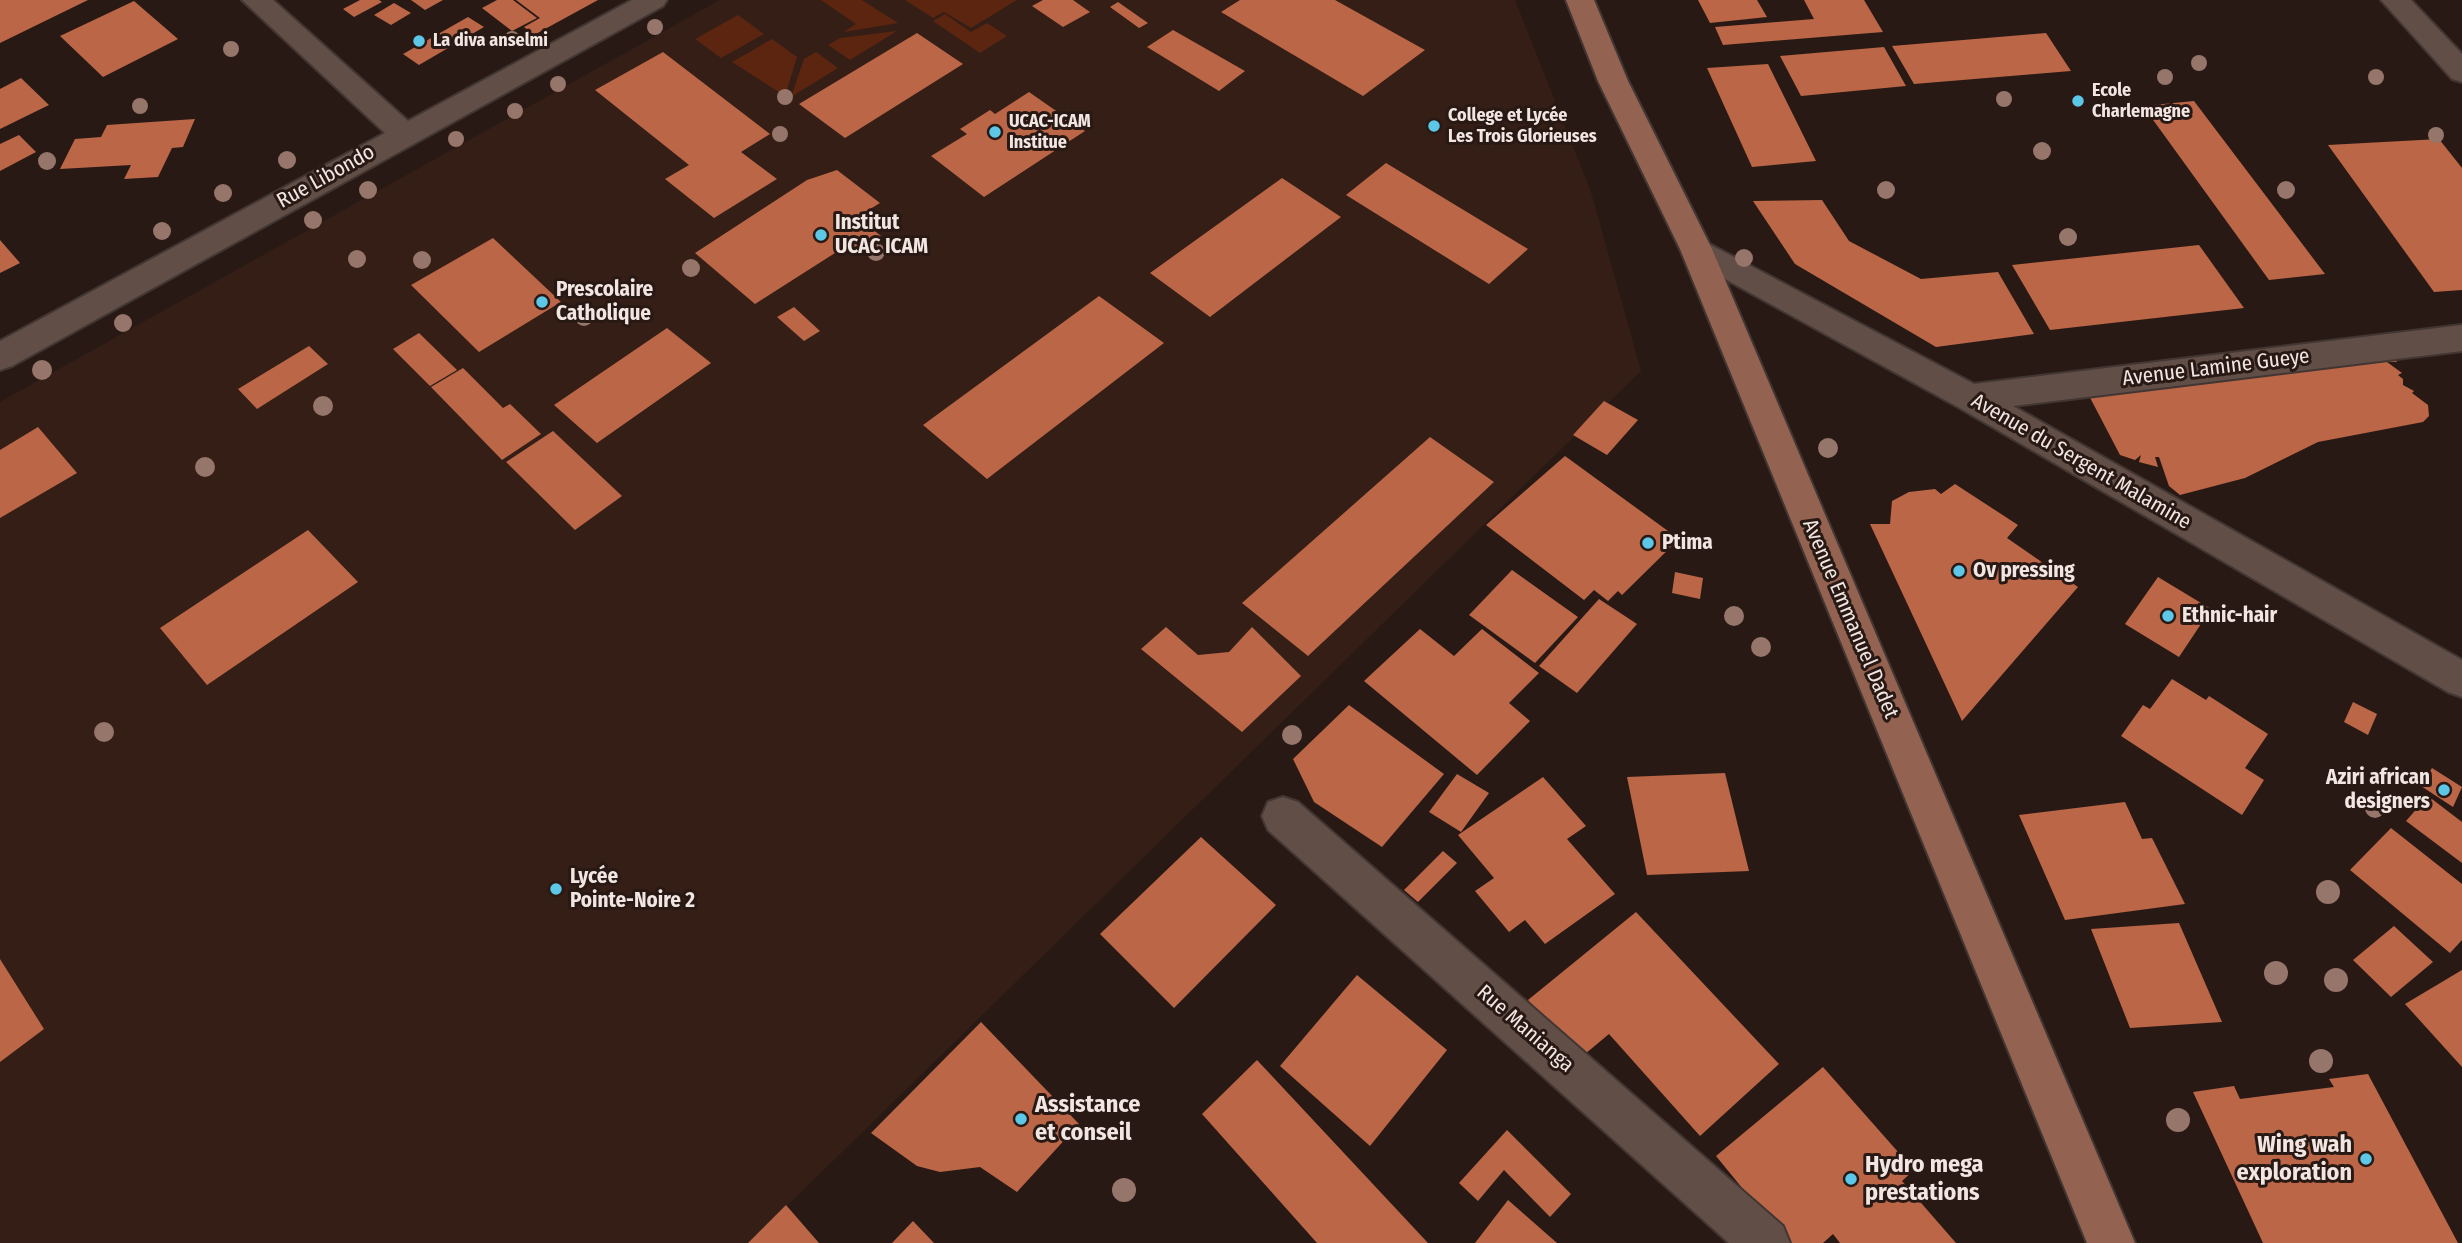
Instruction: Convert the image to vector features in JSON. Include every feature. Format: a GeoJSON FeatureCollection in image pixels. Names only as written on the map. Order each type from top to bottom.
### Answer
{"type":"FeatureCollection","features":[{"type":"Feature","properties":{"kind":"main road","name":"Avenue Emmanuel Dadet"},"geometry":{"type":"LineString","coordinates":[[1580,0],[1613,81],[1696,249],[2111,1243]]}},
{"type":"Feature","properties":{"kind":"street"},"geometry":{"type":"LineString","coordinates":[[256,0],[404,134]]}},
{"type":"Feature","properties":{"kind":"street","name":"Rue Libondo"},"geometry":{"type":"LineString","coordinates":[[0,357],[653,0]]}},
{"type":"Feature","properties":{"kind":"street"},"geometry":{"type":"LineString","coordinates":[[2395,0],[2462,72]]}},
{"type":"Feature","properties":{"kind":"street","name":"Avenue du Sergent Malamine"},"geometry":{"type":"LineString","coordinates":[[1696,249],[1970,398],[2462,681]]}},
{"type":"Feature","properties":{"kind":"street","name":"Avenue Lamine Gueye"},"geometry":{"type":"LineString","coordinates":[[1970,398],[2462,338]]}},
{"type":"Feature","properties":{"kind":"street","name":"Rue Manianga"},"geometry":{"type":"LineString","coordinates":[[1283,816],[1766,1243]]}},
{"type":"Feature","properties":{"kind":"shaded area","name":"Lycée Pointe-Noire 2"},"geometry":{"type":"Polygon","coordinates":[[[720,0],[1515,0],[1591,192],[1641,371],[749,1243],[0,1243],[0,402],[720,0]]]}},
{"type":"Feature","properties":{"kind":"shaded area"},"geometry":{"type":"Polygon","coordinates":[[[821,0],[862,0],[898,23],[844,32],[856,24],[821,0]]]}},
{"type":"Feature","properties":{"kind":"shaded area"},"geometry":{"type":"Polygon","coordinates":[[[905,0],[1017,0],[971,28],[944,12],[933,18],[905,0]]]}},
{"type":"Feature","properties":{"kind":"shaded area"},"geometry":{"type":"Polygon","coordinates":[[[945,14],[971,32],[987,23],[1007,36],[980,53],[933,21],[945,14]]]}},
{"type":"Feature","properties":{"kind":"shaded area"},"geometry":{"type":"Polygon","coordinates":[[[738,15],[764,34],[721,58],[695,39],[738,15]]]}},
{"type":"Feature","properties":{"kind":"shaded area"},"geometry":{"type":"Polygon","coordinates":[[[897,31],[850,60],[828,45],[840,38],[897,31]]]}},
{"type":"Feature","properties":{"kind":"shaded area"},"geometry":{"type":"Polygon","coordinates":[[[772,39],[797,57],[785,96],[732,62],[772,39]]]}},
{"type":"Feature","properties":{"kind":"shaded area"},"geometry":{"type":"Polygon","coordinates":[[[816,52],[838,68],[791,97],[804,59],[816,52]]]}},
{"type":"Feature","properties":{"kind":"building"},"geometry":{"type":"Polygon","coordinates":[[[0,0],[88,0],[0,43],[0,0]]]}},
{"type":"Feature","properties":{"kind":"building"},"geometry":{"type":"Polygon","coordinates":[[[360,0],[382,2],[354,17],[343,9],[360,0]]]}},
{"type":"Feature","properties":{"kind":"building"},"geometry":{"type":"Polygon","coordinates":[[[411,0],[443,0],[425,10],[411,0]]]}},
{"type":"Feature","properties":{"kind":"building"},"geometry":{"type":"Polygon","coordinates":[[[497,0],[513,0],[537,18],[512,31],[482,8],[497,0]]]}},
{"type":"Feature","properties":{"kind":"building"},"geometry":{"type":"Polygon","coordinates":[[[516,0],[598,0],[534,35],[524,27],[540,18],[516,0]]]}},
{"type":"Feature","properties":{"kind":"building"},"geometry":{"type":"Polygon","coordinates":[[[1043,0],[1073,0],[1090,12],[1063,27],[1032,6],[1043,0]]]}},
{"type":"Feature","properties":{"kind":"building"},"geometry":{"type":"Polygon","coordinates":[[[1240,0],[1335,0],[1425,50],[1363,96],[1221,12],[1240,0]]]}},
{"type":"Feature","properties":{"kind":"building"},"geometry":{"type":"Polygon","coordinates":[[[1698,0],[1757,0],[1767,17],[1710,23],[1698,0]]]}},
{"type":"Feature","properties":{"kind":"building"},"geometry":{"type":"Polygon","coordinates":[[[1804,0],[1864,0],[1883,32],[1723,45],[1715,27],[1814,19],[1804,0]]]}},
{"type":"Feature","properties":{"kind":"building"},"geometry":{"type":"Polygon","coordinates":[[[134,1],[178,39],[103,77],[60,36],[134,1]]]}},
{"type":"Feature","properties":{"kind":"building"},"geometry":{"type":"Polygon","coordinates":[[[1118,2],[1148,23],[1139,28],[1110,7],[1118,2]]]}},
{"type":"Feature","properties":{"kind":"building"},"geometry":{"type":"Polygon","coordinates":[[[394,3],[411,13],[391,25],[374,15],[394,3]]]}},
{"type":"Feature","properties":{"kind":"building"},"geometry":{"type":"Polygon","coordinates":[[[468,17],[484,27],[419,65],[403,54],[468,17]]]}},
{"type":"Feature","properties":{"kind":"building"},"geometry":{"type":"Polygon","coordinates":[[[1173,30],[1245,71],[1219,91],[1147,47],[1173,30]]]}},
{"type":"Feature","properties":{"kind":"building"},"geometry":{"type":"Polygon","coordinates":[[[917,33],[963,64],[845,138],[799,104],[917,33]]]}},
{"type":"Feature","properties":{"kind":"building"},"geometry":{"type":"Polygon","coordinates":[[[2046,33],[2071,71],[1914,84],[1892,46],[2046,33]]]}},
{"type":"Feature","properties":{"kind":"building"},"geometry":{"type":"Polygon","coordinates":[[[1884,47],[1906,86],[1801,96],[1780,56],[1884,47]]]}},
{"type":"Feature","properties":{"kind":"building"},"geometry":{"type":"Polygon","coordinates":[[[663,52],[770,134],[741,152],[777,179],[714,218],[665,179],[689,165],[595,90],[663,52]]]}},
{"type":"Feature","properties":{"kind":"building"},"geometry":{"type":"Polygon","coordinates":[[[1768,64],[1816,161],[1752,167],[1707,68],[1768,64]]]}},
{"type":"Feature","properties":{"kind":"building"},"geometry":{"type":"Polygon","coordinates":[[[21,78],[49,105],[0,129],[0,89],[21,78]]]}},
{"type":"Feature","properties":{"kind":"building"},"geometry":{"type":"Polygon","coordinates":[[[1029,92],[1085,131],[984,197],[931,156],[967,134],[960,129],[990,110],[995,114],[1029,92]]]}},
{"type":"Feature","properties":{"kind":"building"},"geometry":{"type":"Polygon","coordinates":[[[2194,101],[2325,274],[2269,280],[2143,106],[2194,101]]]}},
{"type":"Feature","properties":{"kind":"building"},"geometry":{"type":"Polygon","coordinates":[[[195,119],[183,147],[172,148],[158,177],[124,179],[131,165],[60,169],[75,139],[101,137],[107,125],[195,119]]]}},
{"type":"Feature","properties":{"kind":"building"},"geometry":{"type":"Polygon","coordinates":[[[19,135],[36,152],[0,171],[0,144],[19,135]]]}},
{"type":"Feature","properties":{"kind":"building"},"geometry":{"type":"Polygon","coordinates":[[[2439,139],[2462,168],[2462,290],[2434,292],[2328,145],[2439,139]]]}},
{"type":"Feature","properties":{"kind":"building"},"geometry":{"type":"Polygon","coordinates":[[[1386,163],[1528,249],[1489,284],[1346,195],[1386,163]]]}},
{"type":"Feature","properties":{"kind":"building"},"geometry":{"type":"Polygon","coordinates":[[[837,170],[880,203],[857,217],[881,236],[855,253],[846,246],[755,304],[695,253],[807,180],[837,170]]]}},
{"type":"Feature","properties":{"kind":"building"},"geometry":{"type":"Polygon","coordinates":[[[1282,178],[1341,217],[1210,317],[1150,273],[1282,178]]]}},
{"type":"Feature","properties":{"kind":"building"},"geometry":{"type":"Polygon","coordinates":[[[1822,200],[1849,241],[1921,279],[1998,272],[2034,334],[1936,347],[1795,264],[1753,201],[1822,200]]]}},
{"type":"Feature","properties":{"kind":"building"},"geometry":{"type":"Polygon","coordinates":[[[493,238],[561,302],[479,352],[411,285],[493,238]]]}},
{"type":"Feature","properties":{"kind":"building"},"geometry":{"type":"Polygon","coordinates":[[[0,240],[20,263],[0,273],[0,240]]]}},
{"type":"Feature","properties":{"kind":"building"},"geometry":{"type":"Polygon","coordinates":[[[2199,245],[2244,308],[2050,330],[2012,265],[2199,245]]]}},
{"type":"Feature","properties":{"kind":"building"},"geometry":{"type":"Polygon","coordinates":[[[1099,296],[1164,343],[987,479],[923,425],[1099,296]]]}},
{"type":"Feature","properties":{"kind":"building"},"geometry":{"type":"Polygon","coordinates":[[[794,307],[820,331],[804,341],[777,317],[794,307]]]}},
{"type":"Feature","properties":{"kind":"building"},"geometry":{"type":"Polygon","coordinates":[[[667,328],[711,363],[597,443],[554,405],[667,328]]]}},
{"type":"Feature","properties":{"kind":"building"},"geometry":{"type":"Polygon","coordinates":[[[419,333],[457,370],[430,386],[393,349],[419,333]]]}},
{"type":"Feature","properties":{"kind":"building"},"geometry":{"type":"Polygon","coordinates":[[[309,346],[328,364],[257,409],[238,389],[309,346]]]}},
{"type":"Feature","properties":{"kind":"building"},"geometry":{"type":"Polygon","coordinates":[[[2391,354],[2397,362],[2387,362],[2402,373],[2398,375],[2403,379],[2403,385],[2414,391],[2412,393],[2428,405],[2429,416],[2423,422],[2318,442],[2245,478],[2180,495],[2169,486],[2159,457],[2155,457],[2158,467],[2139,462],[2141,455],[2135,460],[2120,455],[2085,388],[2391,354]]]}},
{"type":"Feature","properties":{"kind":"building"},"geometry":{"type":"Polygon","coordinates":[[[463,368],[503,408],[510,404],[541,434],[502,460],[431,387],[463,368]]]}},
{"type":"Feature","properties":{"kind":"building"},"geometry":{"type":"Polygon","coordinates":[[[1604,401],[1638,420],[1607,455],[1573,435],[1604,401]]]}},
{"type":"Feature","properties":{"kind":"building"},"geometry":{"type":"Polygon","coordinates":[[[38,427],[77,473],[0,518],[0,450],[38,427]]]}},
{"type":"Feature","properties":{"kind":"building"},"geometry":{"type":"Polygon","coordinates":[[[553,431],[622,496],[575,530],[506,462],[553,431]]]}},
{"type":"Feature","properties":{"kind":"building"},"geometry":{"type":"Polygon","coordinates":[[[1430,437],[1494,482],[1308,656],[1242,603],[1430,437]]]}},
{"type":"Feature","properties":{"kind":"building"},"geometry":{"type":"Polygon","coordinates":[[[1565,456],[1679,539],[1622,595],[1618,591],[1608,601],[1594,590],[1584,600],[1486,525],[1565,456]]]}},
{"type":"Feature","properties":{"kind":"building"},"geometry":{"type":"Polygon","coordinates":[[[1955,484],[2018,525],[2007,538],[2078,587],[1962,721],[1870,524],[1890,524],[1892,501],[1909,492],[1935,489],[1941,494],[1955,484]]]}},
{"type":"Feature","properties":{"kind":"building"},"geometry":{"type":"Polygon","coordinates":[[[308,530],[358,582],[207,685],[160,628],[308,530]]]}},
{"type":"Feature","properties":{"kind":"building"},"geometry":{"type":"Polygon","coordinates":[[[1512,570],[1578,617],[1535,663],[1469,615],[1512,570]]]}},
{"type":"Feature","properties":{"kind":"building"},"geometry":{"type":"Polygon","coordinates":[[[1675,572],[1703,578],[1700,599],[1672,593],[1675,572]]]}},
{"type":"Feature","properties":{"kind":"building","name":"Ethnic-hair"},"geometry":{"type":"Polygon","coordinates":[[[2158,577],[2211,609],[2179,657],[2125,624],[2158,577]]]}},
{"type":"Feature","properties":{"kind":"building"},"geometry":{"type":"Polygon","coordinates":[[[1599,599],[1637,624],[1577,693],[1539,666],[1599,599]]]}},
{"type":"Feature","properties":{"kind":"building"},"geometry":{"type":"Polygon","coordinates":[[[1166,627],[1198,655],[1229,652],[1252,627],[1301,676],[1242,732],[1141,649],[1166,627]]]}},
{"type":"Feature","properties":{"kind":"building"},"geometry":{"type":"Polygon","coordinates":[[[1420,629],[1454,656],[1482,629],[1539,673],[1509,703],[1530,721],[1477,775],[1364,681],[1420,629]]]}},
{"type":"Feature","properties":{"kind":"building"},"geometry":{"type":"Polygon","coordinates":[[[2172,679],[2206,700],[2209,696],[2268,734],[2245,768],[2264,780],[2242,815],[2121,736],[2143,705],[2150,709],[2172,679]]]}},
{"type":"Feature","properties":{"kind":"building"},"geometry":{"type":"Polygon","coordinates":[[[2353,702],[2377,714],[2368,735],[2344,722],[2353,702]]]}},
{"type":"Feature","properties":{"kind":"building"},"geometry":{"type":"Polygon","coordinates":[[[1349,705],[1444,774],[1382,847],[1314,802],[1293,759],[1349,705]]]}},
{"type":"Feature","properties":{"kind":"building","name":"Aziri african designers"},"geometry":{"type":"Polygon","coordinates":[[[2432,768],[2462,787],[2453,807],[2421,786],[2432,768]]]}},
{"type":"Feature","properties":{"kind":"building"},"geometry":{"type":"Polygon","coordinates":[[[1725,773],[1749,871],[1647,875],[1627,777],[1725,773]]]}},
{"type":"Feature","properties":{"kind":"building"},"geometry":{"type":"Polygon","coordinates":[[[1457,774],[1489,793],[1461,832],[1429,812],[1457,774]]]}},
{"type":"Feature","properties":{"kind":"building"},"geometry":{"type":"Polygon","coordinates":[[[1543,777],[1586,826],[1567,839],[1615,894],[1545,944],[1525,920],[1509,932],[1475,891],[1494,878],[1458,835],[1543,777]]]}},
{"type":"Feature","properties":{"kind":"building"},"geometry":{"type":"Polygon","coordinates":[[[2428,796],[2462,822],[2462,863],[2406,821],[2428,796]]]}},
{"type":"Feature","properties":{"kind":"building"},"geometry":{"type":"Polygon","coordinates":[[[2125,802],[2142,839],[2152,838],[2185,904],[2065,920],[2019,815],[2125,802]]]}},
{"type":"Feature","properties":{"kind":"building"},"geometry":{"type":"Polygon","coordinates":[[[2391,828],[2462,884],[2462,940],[2450,953],[2350,870],[2391,828]]]}},
{"type":"Feature","properties":{"kind":"building"},"geometry":{"type":"Polygon","coordinates":[[[1201,837],[1276,905],[1174,1008],[1100,934],[1201,837]]]}},
{"type":"Feature","properties":{"kind":"building"},"geometry":{"type":"Polygon","coordinates":[[[1443,851],[1457,863],[1418,902],[1404,890],[1443,851]]]}},
{"type":"Feature","properties":{"kind":"building"},"geometry":{"type":"Polygon","coordinates":[[[1636,912],[1779,1064],[1700,1136],[1609,1034],[1579,1059],[1528,1000],[1636,912]]]}},
{"type":"Feature","properties":{"kind":"building"},"geometry":{"type":"Polygon","coordinates":[[[2179,923],[2222,1022],[2130,1028],[2091,929],[2179,923]]]}},
{"type":"Feature","properties":{"kind":"building"},"geometry":{"type":"Polygon","coordinates":[[[2394,926],[2433,962],[2391,997],[2353,960],[2394,926]]]}},
{"type":"Feature","properties":{"kind":"building"},"geometry":{"type":"Polygon","coordinates":[[[0,959],[44,1029],[0,1062],[0,959]]]}},
{"type":"Feature","properties":{"kind":"building"},"geometry":{"type":"Polygon","coordinates":[[[2462,970],[2462,1067],[2405,1004],[2462,970]]]}},
{"type":"Feature","properties":{"kind":"building"},"geometry":{"type":"Polygon","coordinates":[[[1357,975],[1447,1050],[1370,1146],[1280,1066],[1357,975]]]}},
{"type":"Feature","properties":{"kind":"building"},"geometry":{"type":"Polygon","coordinates":[[[981,1022],[1079,1124],[1017,1192],[980,1167],[940,1172],[917,1166],[871,1133],[981,1022]]]}},
{"type":"Feature","properties":{"kind":"building"},"geometry":{"type":"Polygon","coordinates":[[[1257,1060],[1428,1243],[1317,1243],[1202,1114],[1257,1060]]]}},
{"type":"Feature","properties":{"kind":"building"},"geometry":{"type":"Polygon","coordinates":[[[1823,1067],[1914,1170],[1902,1181],[1956,1243],[1840,1243],[1833,1234],[1823,1243],[1787,1243],[1716,1156],[1823,1067]]]}},
{"type":"Feature","properties":{"kind":"building"},"geometry":{"type":"Polygon","coordinates":[[[2368,1074],[2458,1243],[2263,1243],[2193,1092],[2234,1086],[2240,1099],[2334,1087],[2329,1079],[2368,1074]]]}},
{"type":"Feature","properties":{"kind":"building"},"geometry":{"type":"Polygon","coordinates":[[[1507,1130],[1571,1194],[1550,1217],[1504,1170],[1478,1201],[1459,1183],[1507,1130]]]}},
{"type":"Feature","properties":{"kind":"building"},"geometry":{"type":"Polygon","coordinates":[[[1508,1200],[1557,1243],[1475,1243],[1508,1200]]]}},
{"type":"Feature","properties":{"kind":"building"},"geometry":{"type":"Polygon","coordinates":[[[786,1205],[819,1243],[748,1243],[786,1205]]]}},
{"type":"Feature","properties":{"kind":"building"},"geometry":{"type":"Polygon","coordinates":[[[913,1221],[934,1243],[892,1243],[913,1221]]]}},
{"type":"Feature","properties":{"kind":"place","name":"La diva anselmi"},"geometry":{"type":"Point","coordinates":[419,41]}},
{"type":"Feature","properties":{"kind":"place","name":"Ecole Charlemagne"},"geometry":{"type":"Point","coordinates":[2078,101]}},
{"type":"Feature","properties":{"kind":"place","name":"College et Lycée Les Trois Glorieuses"},"geometry":{"type":"Point","coordinates":[1434,126]}},
{"type":"Feature","properties":{"kind":"place","name":"UCAC-ICAM Institue"},"geometry":{"type":"Point","coordinates":[995,132]}},
{"type":"Feature","properties":{"kind":"place","name":"Institut UCAC ICAM"},"geometry":{"type":"Point","coordinates":[821,235]}},
{"type":"Feature","properties":{"kind":"place","name":"Prescolaire Catholique"},"geometry":{"type":"Point","coordinates":[542,302]}},
{"type":"Feature","properties":{"kind":"place","name":"Ptima"},"geometry":{"type":"Point","coordinates":[1648,543]}},
{"type":"Feature","properties":{"kind":"place","name":"Ov pressing"},"geometry":{"type":"Point","coordinates":[1959,571]}},
{"type":"Feature","properties":{"kind":"place","name":"Ethnic-hair"},"geometry":{"type":"Point","coordinates":[2168,616]}},
{"type":"Feature","properties":{"kind":"place","name":"Aziri african designers"},"geometry":{"type":"Point","coordinates":[2444,790]}},
{"type":"Feature","properties":{"kind":"place","name":"Lycée Pointe-Noire 2"},"geometry":{"type":"Point","coordinates":[556,889]}},
{"type":"Feature","properties":{"kind":"place","name":"Assistance et conseil"},"geometry":{"type":"Point","coordinates":[1021,1119]}},
{"type":"Feature","properties":{"kind":"place","name":"Wing wah exploration"},"geometry":{"type":"Point","coordinates":[2366,1159]}},
{"type":"Feature","properties":{"kind":"place","name":"Hydro mega prestations"},"geometry":{"type":"Point","coordinates":[1851,1179]}}]}
